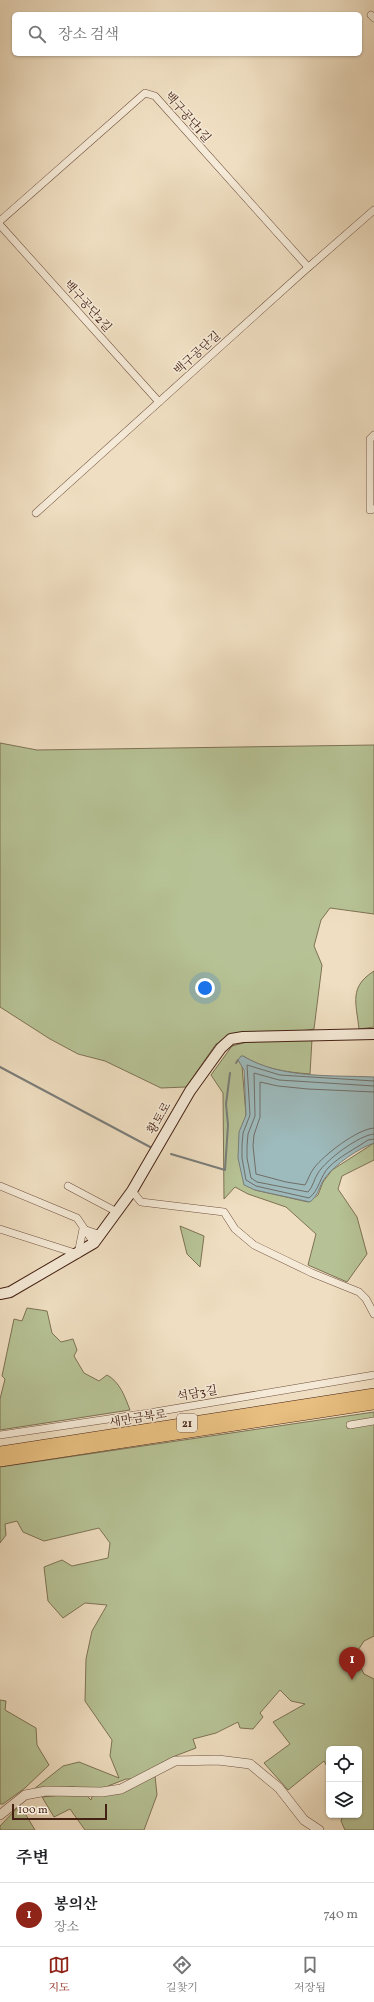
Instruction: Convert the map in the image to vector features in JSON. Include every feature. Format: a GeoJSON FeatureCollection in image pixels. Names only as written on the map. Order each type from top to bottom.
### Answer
{"type":"FeatureCollection","features":[{"type":"Feature","properties":{"kind":"highway","name":"새만금북로"},"geometry":{"type":"LineString","coordinates":[[0,1452],[374,1394]]}},
{"type":"Feature","properties":{"kind":"highway","name":"새만금북로"},"geometry":{"type":"LineString","coordinates":[[0,1461],[374,1404]]}},
{"type":"Feature","properties":{"kind":"main road","name":"황토로"},"geometry":{"type":"LineString","coordinates":[[0,1294],[10,1292],[78,1254],[97,1239],[132,1191],[190,1091],[221,1048],[231,1039],[242,1037],[324,1034],[374,1034]]}},
{"type":"Feature","properties":{"kind":"street","name":"백구공단1길"},"geometry":{"type":"LineString","coordinates":[[0,221],[145,93],[154,96],[308,267]]}},
{"type":"Feature","properties":{"kind":"street","name":"백구공단길"},"geometry":{"type":"LineString","coordinates":[[36,513],[308,267],[374,210]]}},
{"type":"Feature","properties":{"kind":"street","name":"백구공단2길"},"geometry":{"type":"LineString","coordinates":[[0,225],[159,402]]}},
{"type":"Feature","properties":{"kind":"street"},"geometry":{"type":"LineString","coordinates":[[372,509],[370,439],[374,435]]}},
{"type":"Feature","properties":{"kind":"street"},"geometry":{"type":"LineString","coordinates":[[0,1186],[77,1218],[83,1229],[97,1239]]}},
{"type":"Feature","properties":{"kind":"street"},"geometry":{"type":"LineString","coordinates":[[68,1186],[117,1212]]}},
{"type":"Feature","properties":{"kind":"street"},"geometry":{"type":"LineString","coordinates":[[132,1191],[141,1202],[224,1212],[235,1229],[254,1245],[312,1273],[359,1292],[366,1299],[374,1314]]}},
{"type":"Feature","properties":{"kind":"street"},"geometry":{"type":"LineString","coordinates":[[0,1229],[78,1254],[83,1229]]}},
{"type":"Feature","properties":{"kind":"street","name":"석담3길"},"geometry":{"type":"LineString","coordinates":[[0,1435],[149,1413],[374,1375]]}},
{"type":"Feature","properties":{"kind":"street"},"geometry":{"type":"LineString","coordinates":[[350,1425],[374,1421]]}},
{"type":"Feature","properties":{"kind":"street"},"geometry":{"type":"LineString","coordinates":[[0,1815],[25,1795],[46,1791],[102,1792],[121,1789],[175,1761],[218,1760],[250,1764],[279,1788],[304,1820],[319,1830]]}},
{"type":"Feature","properties":{"kind":"green space"},"geometry":{"type":"Polygon","coordinates":[[[0,743],[37,750],[374,745],[374,914],[330,908],[321,920],[314,946],[322,965],[314,1029],[216,1044],[186,1087],[161,1088],[105,1061],[78,1054],[50,1039],[0,1007],[0,743]]]}},
{"type":"Feature","properties":{"kind":"green space"},"geometry":{"type":"Polygon","coordinates":[[[374,971],[374,1027],[359,1029],[356,1003],[357,989],[366,977],[374,971]]]}},
{"type":"Feature","properties":{"kind":"green space"},"geometry":{"type":"Polygon","coordinates":[[[312,1039],[310,1074],[267,1067],[243,1056],[242,1066],[246,1115],[255,1190],[308,1202],[318,1195],[323,1182],[332,1170],[374,1143],[374,1160],[342,1176],[338,1189],[357,1217],[367,1254],[347,1282],[308,1265],[316,1234],[286,1207],[248,1194],[235,1187],[224,1199],[223,1093],[211,1075],[232,1046],[247,1042],[312,1039]]]}},
{"type":"Feature","properties":{"kind":"green space"},"geometry":{"type":"Polygon","coordinates":[[[180,1226],[204,1236],[200,1267],[187,1254],[180,1226]]]}},
{"type":"Feature","properties":{"kind":"green space"},"geometry":{"type":"Polygon","coordinates":[[[27,1308],[47,1311],[52,1333],[61,1342],[73,1339],[77,1350],[74,1356],[84,1373],[99,1381],[107,1375],[112,1378],[122,1390],[130,1410],[0,1430],[0,1399],[5,1379],[2,1376],[14,1319],[22,1321],[27,1308]]]}},
{"type":"Feature","properties":{"kind":"green space"},"geometry":{"type":"Polygon","coordinates":[[[374,1412],[374,1636],[364,1641],[355,1655],[364,1674],[374,1679],[374,1830],[345,1830],[341,1821],[342,1818],[362,1818],[362,1746],[326,1746],[326,1765],[324,1761],[288,1790],[264,1763],[290,1744],[273,1722],[305,1704],[291,1701],[280,1690],[260,1713],[263,1717],[253,1729],[240,1728],[238,1722],[216,1733],[193,1739],[196,1748],[175,1756],[132,1779],[126,1779],[108,1786],[112,1794],[155,1776],[157,1795],[144,1830],[85,1830],[70,1809],[54,1817],[42,1797],[81,1793],[86,1795],[91,1800],[94,1790],[72,1787],[34,1789],[63,1766],[79,1762],[119,1778],[110,1756],[112,1740],[85,1701],[86,1659],[92,1631],[107,1605],[85,1603],[63,1618],[48,1601],[44,1567],[62,1560],[72,1566],[108,1558],[110,1543],[99,1528],[44,1541],[23,1532],[17,1521],[5,1524],[6,1535],[0,1543],[0,1467],[374,1412]]]}},
{"type":"Feature","properties":{"kind":"green space"},"geometry":{"type":"Polygon","coordinates":[[[0,1700],[6,1701],[5,1710],[36,1728],[37,1745],[49,1765],[25,1788],[3,1804],[0,1804],[0,1700]]]}},
{"type":"Feature","properties":{"kind":"green space"},"geometry":{"type":"Polygon","coordinates":[[[20,1805],[35,1830],[0,1830],[0,1826],[20,1805]]]}},
{"type":"Feature","properties":{"kind":"water"},"geometry":{"type":"Polygon","coordinates":[[[241,1056],[273,1069],[290,1072],[324,1076],[374,1077],[374,1143],[354,1153],[334,1168],[325,1178],[310,1202],[255,1190],[244,1185],[238,1158],[239,1132],[246,1115],[244,1070],[238,1060],[241,1056]]]}},
{"type":"Feature","properties":{"kind":"waterway"},"geometry":{"type":"LineString","coordinates":[[0,1067],[152,1148]]}},
{"type":"Feature","properties":{"kind":"waterway"},"geometry":{"type":"LineString","coordinates":[[171,1154],[225,1170],[228,1125],[226,1104],[230,1073]]}},
{"type":"Feature","properties":{"kind":"place","name":"봉의산"},"geometry":{"type":"Point","coordinates":[352,1680]}}]}
